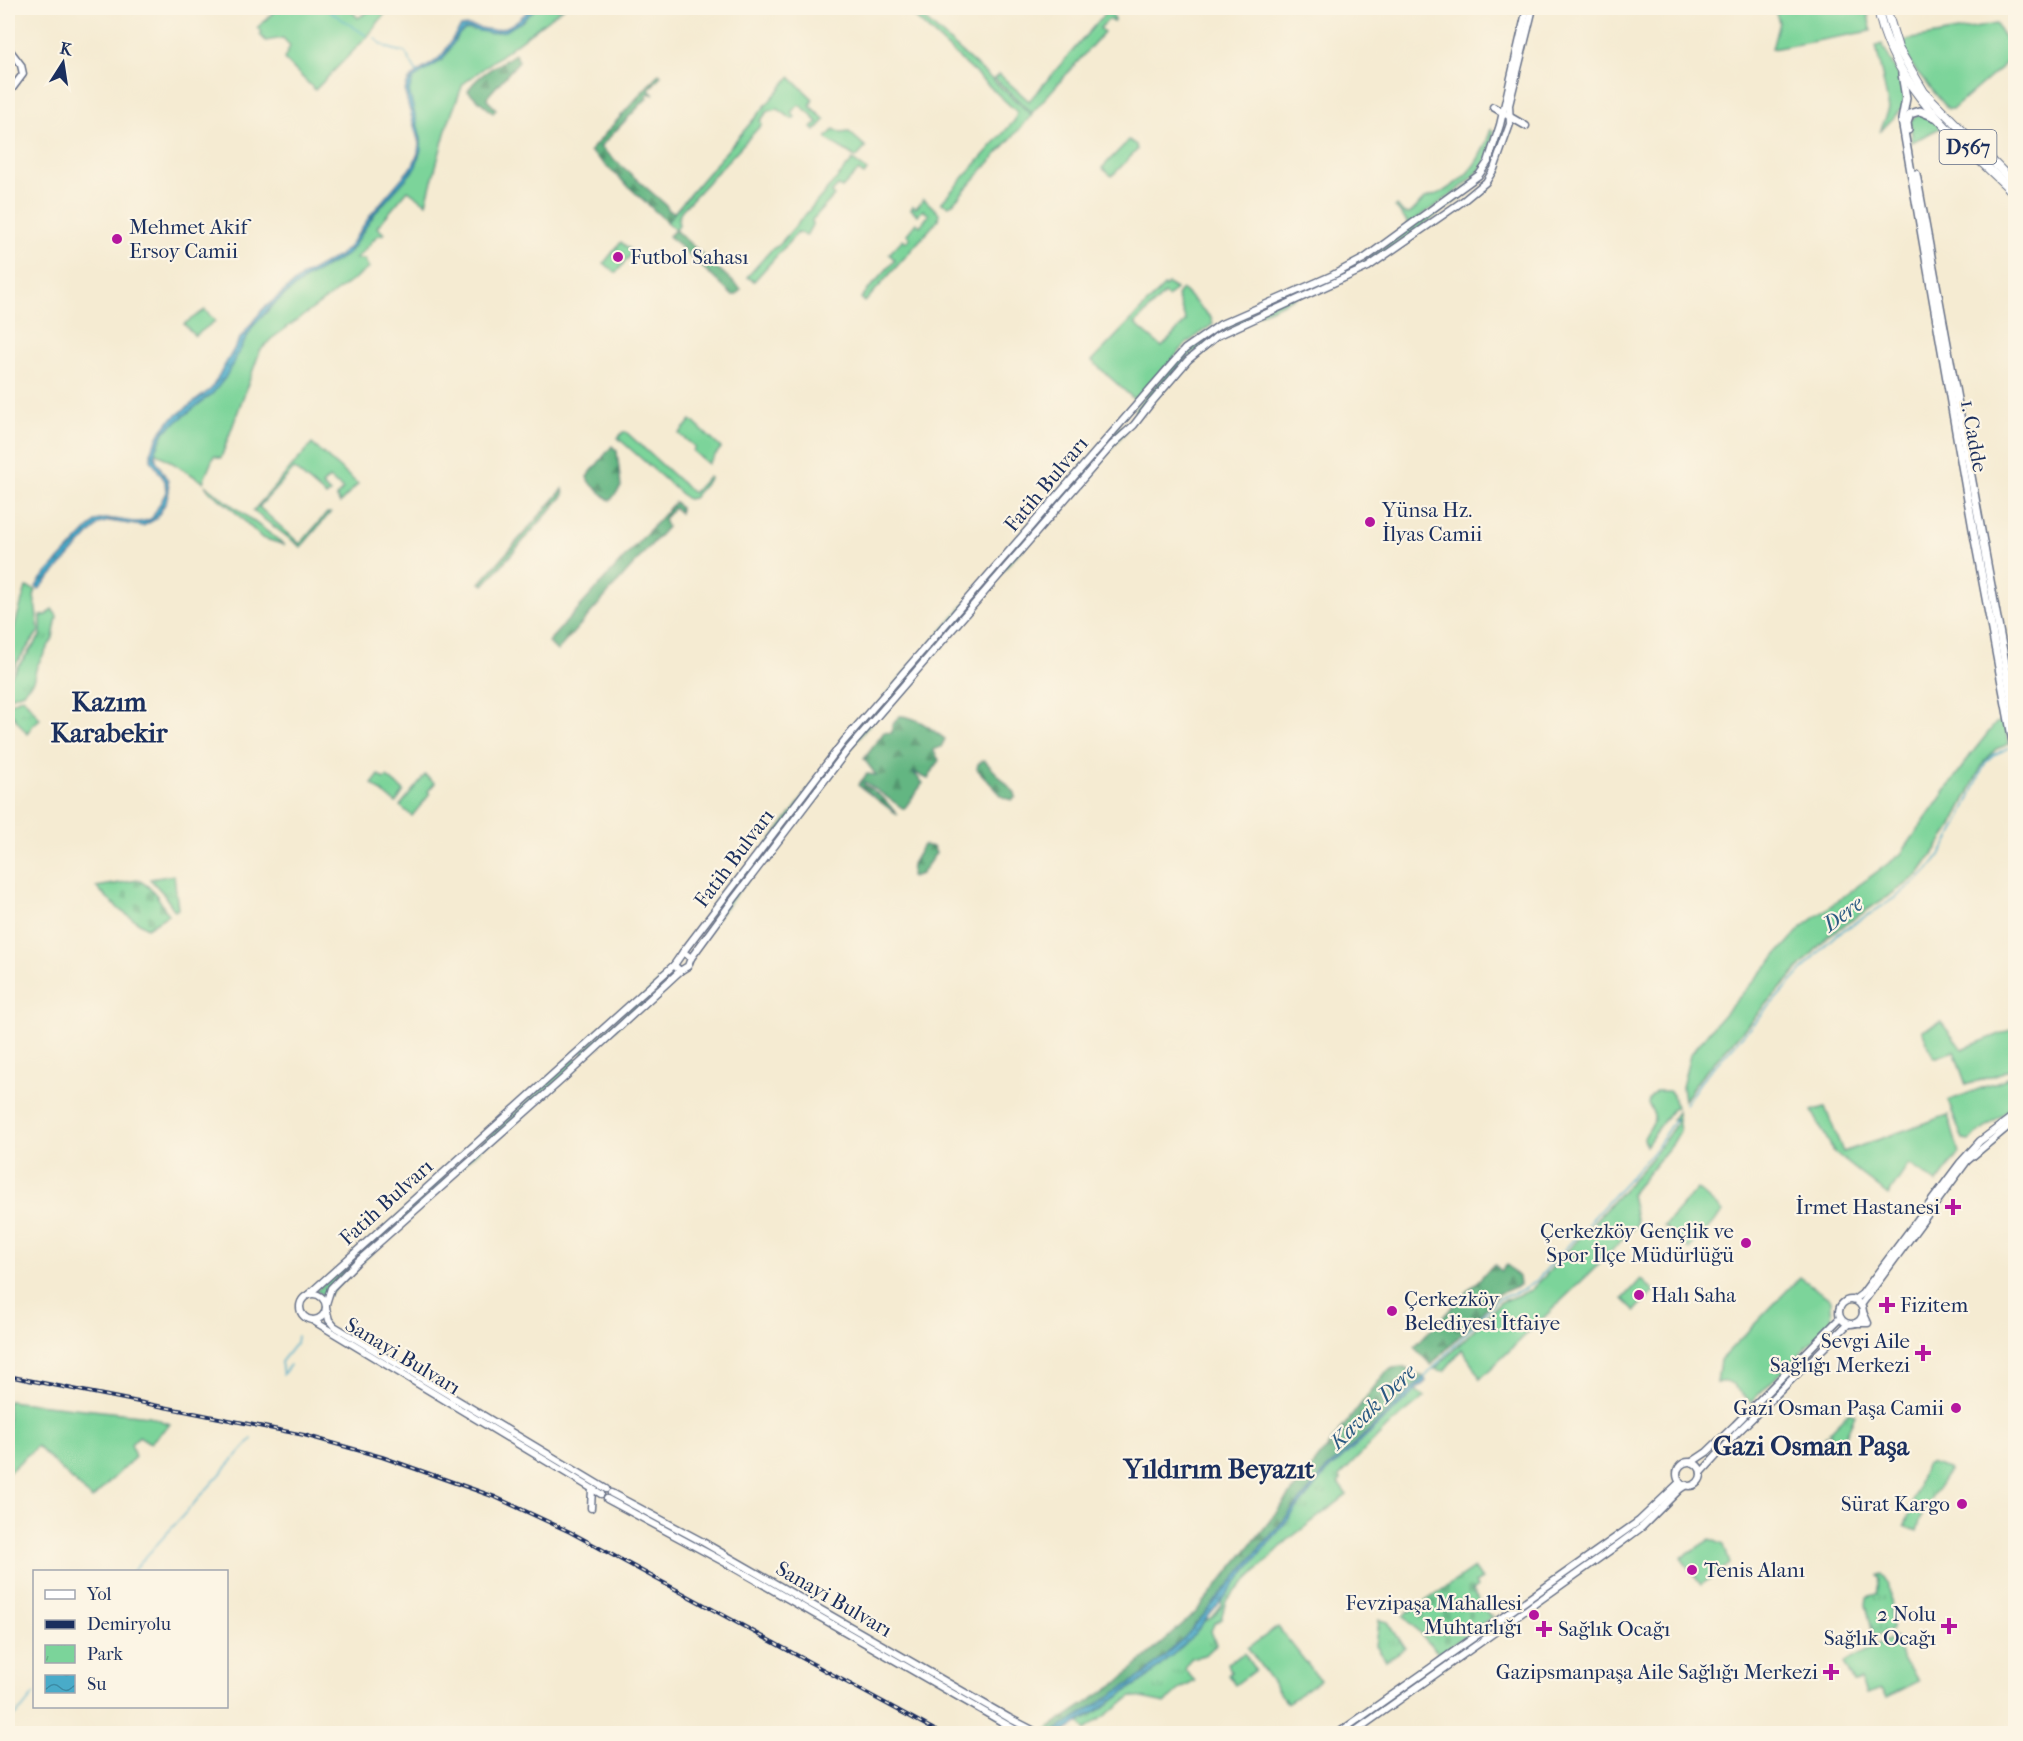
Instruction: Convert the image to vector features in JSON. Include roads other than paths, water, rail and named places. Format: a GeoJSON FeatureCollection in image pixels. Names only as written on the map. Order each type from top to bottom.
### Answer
{"type":"FeatureCollection","features":[{"type":"Feature","properties":{"kind":"highway","name":"D567"},"geometry":{"type":"LineString","coordinates":[[1878,8],[1881,28],[1889,50],[1902,74],[1920,99],[2016,195]]}},
{"type":"Feature","properties":{"kind":"highway","name":"D567"},"geometry":{"type":"LineString","coordinates":[[1886,8],[1898,48],[1924,92],[2016,185]]}},
{"type":"Feature","properties":{"kind":"main road","name":"Fatih Bulvarı"},"geometry":{"type":"LineString","coordinates":[[308,1295],[674,965],[837,749],[1178,356],[1207,332],[1221,324],[1359,262],[1472,182],[1483,171],[1500,125],[1527,8]]}},
{"type":"Feature","properties":{"kind":"main road"},"geometry":{"type":"LineString","coordinates":[[1511,116],[1509,105],[1533,8]]}},
{"type":"Feature","properties":{"kind":"main road"},"geometry":{"type":"LineString","coordinates":[[8,48],[21,65],[22,74],[19,82],[8,94]]}},
{"type":"Feature","properties":{"kind":"main road"},"geometry":{"type":"LineString","coordinates":[[1902,74],[1906,98],[1904,122]]}},
{"type":"Feature","properties":{"kind":"main road"},"geometry":{"type":"LineString","coordinates":[[1500,125],[1507,130],[1526,126],[1493,107],[1504,103]]}},
{"type":"Feature","properties":{"kind":"main road"},"geometry":{"type":"LineString","coordinates":[[1904,122],[1910,114],[1920,111],[1939,119]]}},
{"type":"Feature","properties":{"kind":"main road","name":"Fatih Bulvarı"},"geometry":{"type":"LineString","coordinates":[[326,1306],[331,1288],[356,1263],[688,966],[691,958],[734,898],[846,752],[1112,445],[1140,418],[1188,360],[1217,336],[1374,264],[1482,186],[1494,169],[1511,116]]}},
{"type":"Feature","properties":{"kind":"main road","name":"1. Cadde"},"geometry":{"type":"LineString","coordinates":[[1904,122],[2016,723]]}},
{"type":"Feature","properties":{"kind":"main road","name":"1. Cadde"},"geometry":{"type":"LineString","coordinates":[[1904,122],[1943,360],[2015,756]]}},
{"type":"Feature","properties":{"kind":"main road"},"geometry":{"type":"LineString","coordinates":[[1131,411],[1140,418]]}},
{"type":"Feature","properties":{"kind":"main road"},"geometry":{"type":"LineString","coordinates":[[1122,421],[1130,429]]}},
{"type":"Feature","properties":{"kind":"main road"},"geometry":{"type":"LineString","coordinates":[[982,584],[985,588],[984,594]]}},
{"type":"Feature","properties":{"kind":"main road"},"geometry":{"type":"LineString","coordinates":[[683,952],[691,958]]}},
{"type":"Feature","properties":{"kind":"main road"},"geometry":{"type":"LineString","coordinates":[[674,965],[680,971]]}},
{"type":"Feature","properties":{"kind":"main road"},"geometry":{"type":"LineString","coordinates":[[1683,1484],[1677,1474],[1680,1467],[1707,1452],[1756,1409],[1840,1318],[1839,1310],[1843,1303],[1854,1300],[1866,1288],[1973,1151],[2014,1118]]}},
{"type":"Feature","properties":{"kind":"main road"},"geometry":{"type":"LineString","coordinates":[[1756,1409],[1852,1324],[1861,1319],[1862,1309],[1973,1151]]}},
{"type":"Feature","properties":{"kind":"main road"},"geometry":{"type":"LineString","coordinates":[[308,1295],[317,1295],[324,1300],[326,1306],[323,1315],[312,1320],[305,1317],[301,1309],[302,1301],[308,1295]]}},
{"type":"Feature","properties":{"kind":"main road"},"geometry":{"type":"LineString","coordinates":[[1854,1300],[1862,1309]]}},
{"type":"Feature","properties":{"kind":"main road","name":"Sanayi Bulvarı"},"geometry":{"type":"LineString","coordinates":[[326,1306],[329,1320],[334,1326],[606,1494],[1023,1734]]}},
{"type":"Feature","properties":{"kind":"main road"},"geometry":{"type":"LineString","coordinates":[[1840,1318],[1852,1324]]}},
{"type":"Feature","properties":{"kind":"main road","name":"Sanayi Bulvarı"},"geometry":{"type":"LineString","coordinates":[[312,1320],[592,1489],[701,1541],[1031,1732],[1040,1734]]}},
{"type":"Feature","properties":{"kind":"main road"},"geometry":{"type":"LineString","coordinates":[[1701,1473],[1749,1416]]}},
{"type":"Feature","properties":{"kind":"main road"},"geometry":{"type":"LineString","coordinates":[[1337,1734],[1519,1611],[1639,1521],[1683,1484],[1696,1484],[1701,1478],[1701,1473],[1699,1466],[1692,1462]]}},
{"type":"Feature","properties":{"kind":"main road"},"geometry":{"type":"LineString","coordinates":[[591,1508],[592,1489]]}},
{"type":"Feature","properties":{"kind":"main road"},"geometry":{"type":"LineString","coordinates":[[1351,1734],[1511,1616]]}},
{"type":"Feature","properties":{"kind":"water"},"geometry":{"type":"Polygon","coordinates":[[[531,8],[536,8],[521,22],[505,31],[490,33],[464,30],[443,59],[413,79],[409,91],[421,139],[421,149],[416,166],[375,213],[348,254],[309,276],[275,303],[253,326],[225,378],[213,393],[164,432],[155,452],[156,460],[168,481],[169,491],[166,502],[156,519],[143,526],[109,521],[99,524],[39,589],[36,587],[96,521],[110,519],[139,522],[152,518],[166,492],[165,481],[151,460],[151,450],[162,430],[169,421],[211,389],[241,337],[263,309],[302,276],[340,255],[348,248],[372,213],[413,165],[419,143],[405,93],[410,79],[441,56],[461,27],[470,26],[492,30],[505,28],[531,8]]]}},
{"type":"Feature","properties":{"kind":"water"},"geometry":{"type":"Polygon","coordinates":[[[1424,1377],[1426,1381],[1328,1471],[1190,1639],[1148,1677],[1063,1733],[1052,1733],[1145,1674],[1186,1636],[1327,1469],[1424,1377]]]}},
{"type":"Feature","properties":{"kind":"waterway"},"geometry":{"type":"LineString","coordinates":[[325,8],[367,36]]}},
{"type":"Feature","properties":{"kind":"waterway"},"geometry":{"type":"LineString","coordinates":[[375,38],[388,48],[405,52],[417,73]]}},
{"type":"Feature","properties":{"kind":"waterway","name":"Dere"},"geometry":{"type":"LineString","coordinates":[[1685,1104],[1701,1081],[1827,943],[1837,934],[1902,893],[1925,873],[1950,838],[1986,762],[1993,755],[2009,748]]}},
{"type":"Feature","properties":{"kind":"waterway","name":"Kavak Dere"},"geometry":{"type":"LineString","coordinates":[[1424,1378],[1498,1299],[1524,1289],[1536,1281],[1653,1152],[1675,1119]]}},
{"type":"Feature","properties":{"kind":"waterway"},"geometry":{"type":"LineString","coordinates":[[283,1375],[281,1362],[296,1343],[297,1336]]}},
{"type":"Feature","properties":{"kind":"waterway"},"geometry":{"type":"LineString","coordinates":[[283,1374],[290,1365]]}},
{"type":"Feature","properties":{"kind":"waterway"},"geometry":{"type":"LineString","coordinates":[[134,1570],[252,1439]]}},
{"type":"Feature","properties":{"kind":"waterway"},"geometry":{"type":"LineString","coordinates":[[8,1721],[33,1695]]}},
{"type":"Feature","properties":{"kind":"railway"},"geometry":{"type":"LineString","coordinates":[[8,1376],[304,1435],[382,1457],[495,1497],[570,1532],[942,1734]]}},
{"type":"Feature","properties":{"kind":"place","name":"Mehmet Akif Ersoy Camii"},"geometry":{"type":"Point","coordinates":[117,239]}},
{"type":"Feature","properties":{"kind":"place","name":"Futbol Sahası"},"geometry":{"type":"Point","coordinates":[618,257]}},
{"type":"Feature","properties":{"kind":"place","name":"Yünsa Hz. İlyas Camii"},"geometry":{"type":"Point","coordinates":[1370,522]}},
{"type":"Feature","properties":{"kind":"place","name":"İrmet Hastanesi"},"geometry":{"type":"Point","coordinates":[1953,1207]}},
{"type":"Feature","properties":{"kind":"place","name":"Çerkezköy Gençlik ve Spor İlçe Müdürlüğü"},"geometry":{"type":"Point","coordinates":[1746,1243]}},
{"type":"Feature","properties":{"kind":"place","name":"Halı Saha"},"geometry":{"type":"Point","coordinates":[1639,1295]}},
{"type":"Feature","properties":{"kind":"place","name":"Fizitem"},"geometry":{"type":"Point","coordinates":[1887,1305]}},
{"type":"Feature","properties":{"kind":"place","name":"Çerkezköy Belediyesi İtfaiye"},"geometry":{"type":"Point","coordinates":[1392,1311]}},
{"type":"Feature","properties":{"kind":"place","name":"Sevgi Aile Sağlığı Merkezi"},"geometry":{"type":"Point","coordinates":[1923,1353]}},
{"type":"Feature","properties":{"kind":"place","name":"Gazi Osman Paşa Camii"},"geometry":{"type":"Point","coordinates":[1956,1408]}},
{"type":"Feature","properties":{"kind":"place","name":"Sürat Kargo"},"geometry":{"type":"Point","coordinates":[1962,1504]}},
{"type":"Feature","properties":{"kind":"place","name":"Tenis Alanı"},"geometry":{"type":"Point","coordinates":[1692,1570]}},
{"type":"Feature","properties":{"kind":"place","name":"Fevzipaşa Mahallesi Muhtarlığı"},"geometry":{"type":"Point","coordinates":[1534,1615]}},
{"type":"Feature","properties":{"kind":"place","name":"2 Nolu Sağlık Ocağı"},"geometry":{"type":"Point","coordinates":[1949,1626]}},
{"type":"Feature","properties":{"kind":"place","name":"Sağlık Ocağı"},"geometry":{"type":"Point","coordinates":[1544,1629]}},
{"type":"Feature","properties":{"kind":"place","name":"Gazipsmanpaşa Aile Sağlığı Merkezi"},"geometry":{"type":"Point","coordinates":[1831,1672]}},
{"type":"Feature","properties":{"kind":"district","name":"Kazım Karabekir"},"geometry":{"type":"Point","coordinates":[109,718]}},
{"type":"Feature","properties":{"kind":"district","name":"Gazi Osman Paşa"},"geometry":{"type":"Point","coordinates":[1811,1446]}},
{"type":"Feature","properties":{"kind":"district","name":"Yıldırım Beyazıt"},"geometry":{"type":"Point","coordinates":[1219,1469]}}]}
